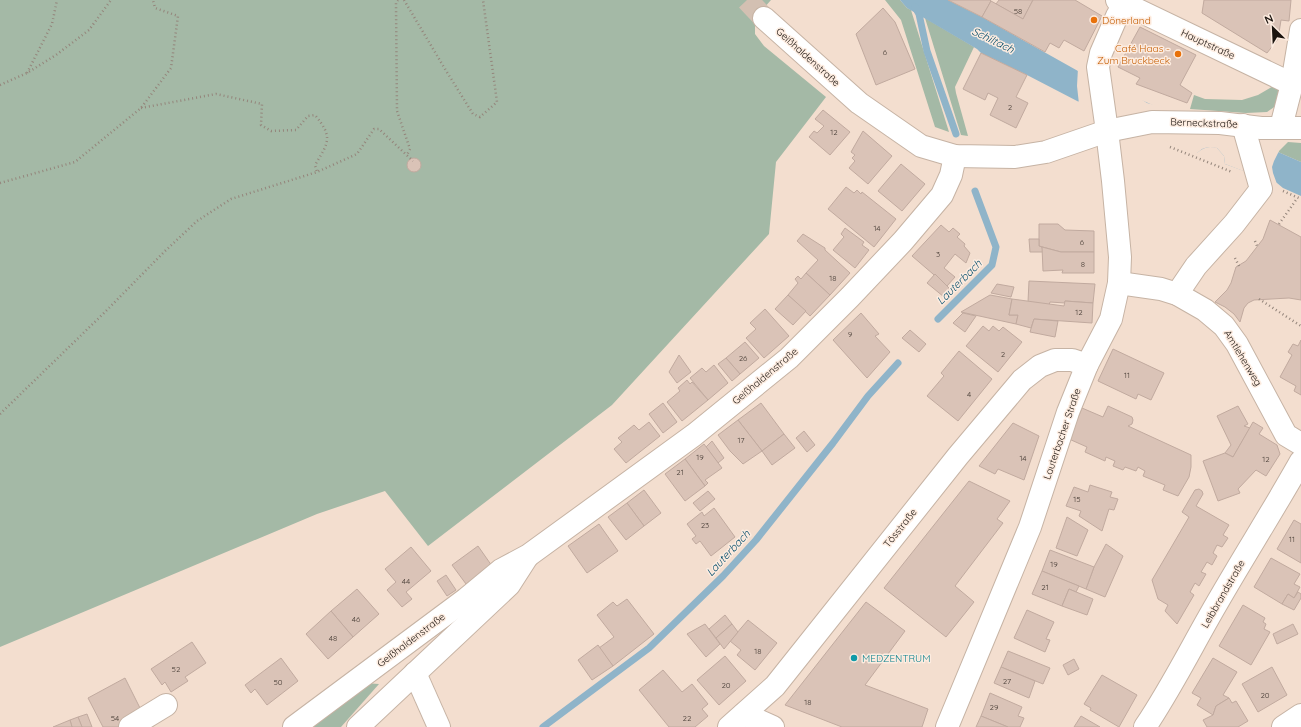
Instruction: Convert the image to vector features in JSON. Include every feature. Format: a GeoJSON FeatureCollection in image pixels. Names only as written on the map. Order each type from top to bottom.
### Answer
{"type":"FeatureCollection","features":[{"type":"Feature","properties":{"kind":"street","name":"Lauterbacher Straße"},"geometry":{"type":"LineString","coordinates":[[947,727],[1030,527],[1068,412],[1087,365],[1111,319],[1119,283],[1120,257],[1113,181],[1113,125],[1098,67],[1101,53],[1123,1]]}},
{"type":"Feature","properties":{"kind":"street","name":"Hauptstraße"},"geometry":{"type":"LineString","coordinates":[[1123,1],[1292,84]]}},
{"type":"Feature","properties":{"kind":"street","name":"Geißhaldenstraße"},"geometry":{"type":"LineString","coordinates":[[764,18],[859,103],[922,146],[955,156],[1014,157],[1046,152],[1113,125]]}},
{"type":"Feature","properties":{"kind":"street"},"geometry":{"type":"LineString","coordinates":[[1177,294],[1196,266],[1234,224],[1261,189],[1259,179],[1272,127],[1292,84],[1301,30]]}},
{"type":"Feature","properties":{"kind":"street","name":"Berneckstraße"},"geometry":{"type":"LineString","coordinates":[[1113,125],[1163,122],[1220,123],[1272,127]]}},
{"type":"Feature","properties":{"kind":"street","name":"Geißhaldenstraße"},"geometry":{"type":"LineString","coordinates":[[294,727],[466,599],[501,570],[529,555],[694,435],[789,358],[904,241],[942,195],[951,175],[955,156]]}},
{"type":"Feature","properties":{"kind":"street","name":"Amtlehenweg"},"geometry":{"type":"LineString","coordinates":[[1119,283],[1161,289],[1177,294],[1205,310],[1224,326],[1236,344],[1286,435],[1301,444]]}},
{"type":"Feature","properties":{"kind":"street","name":"Tösstraße"},"geometry":{"type":"LineString","coordinates":[[736,720],[775,686],[958,456],[1022,380],[1040,366],[1055,360],[1072,360],[1087,365]]}},
{"type":"Feature","properties":{"kind":"street","name":"Leibbrandstraße"},"geometry":{"type":"LineString","coordinates":[[1145,727],[1167,694],[1216,603],[1301,462]]}},
{"type":"Feature","properties":{"kind":"street","name":"Geißhaldenstraße"},"geometry":{"type":"LineString","coordinates":[[358,727],[508,585],[529,555]]}},
{"type":"Feature","properties":{"kind":"street"},"geometry":{"type":"LineString","coordinates":[[415,673],[439,727]]}},
{"type":"Feature","properties":{"kind":"street"},"geometry":{"type":"LineString","coordinates":[[130,727],[166,705]]}},
{"type":"Feature","properties":{"kind":"street"},"geometry":{"type":"LineString","coordinates":[[1283,727],[1301,715]]}},
{"type":"Feature","properties":{"kind":"street"},"geometry":{"type":"LineString","coordinates":[[736,720],[773,727]]}},
{"type":"Feature","properties":{"kind":"path"},"geometry":{"type":"LineString","coordinates":[[27,73],[52,24],[57,0]]}},
{"type":"Feature","properties":{"kind":"path"},"geometry":{"type":"LineString","coordinates":[[0,85],[27,73],[56,55],[89,30],[111,0]]}},
{"type":"Feature","properties":{"kind":"path"},"geometry":{"type":"LineString","coordinates":[[0,183],[75,162],[141,108],[171,68],[178,16],[155,8],[153,0]]}},
{"type":"Feature","properties":{"kind":"path"},"geometry":{"type":"LineString","coordinates":[[398,0],[396,2],[397,111],[410,149],[408,156]]}},
{"type":"Feature","properties":{"kind":"path"},"geometry":{"type":"LineString","coordinates":[[404,0],[469,107],[474,114],[480,117],[498,102],[484,0]]}},
{"type":"Feature","properties":{"kind":"path"},"geometry":{"type":"LineString","coordinates":[[141,108],[216,94],[262,104],[261,125],[271,131],[296,130],[308,116],[315,115],[324,126],[328,141],[315,165],[317,172]]}},
{"type":"Feature","properties":{"kind":"path"},"geometry":{"type":"LineString","coordinates":[[0,414],[197,221],[231,199],[317,172],[357,154],[374,128],[379,129],[413,162]]}},
{"type":"Feature","properties":{"kind":"path"},"geometry":{"type":"LineString","coordinates":[[1170,147],[1232,172],[1259,179],[1277,186],[1301,199]]}},
{"type":"Feature","properties":{"kind":"path"},"geometry":{"type":"LineString","coordinates":[[1279,224],[1296,200]]}},
{"type":"Feature","properties":{"kind":"path"},"geometry":{"type":"LineString","coordinates":[[1255,241],[1257,246]]}},
{"type":"Feature","properties":{"kind":"path"},"geometry":{"type":"LineString","coordinates":[[1259,299],[1301,326]]}},
{"type":"Feature","properties":{"kind":"green space"},"geometry":{"type":"Polygon","coordinates":[[[0,0],[771,0],[755,18],[755,34],[764,46],[826,97],[776,162],[769,234],[612,405],[428,546],[385,491],[317,514],[0,647],[0,0]]]}},
{"type":"Feature","properties":{"kind":"green space"},"geometry":{"type":"Polygon","coordinates":[[[885,0],[900,0],[907,8],[911,10],[949,132],[935,127],[901,20],[885,0]]]}},
{"type":"Feature","properties":{"kind":"green space"},"geometry":{"type":"Polygon","coordinates":[[[925,18],[974,47],[955,87],[968,136],[961,135],[925,18]]]}},
{"type":"Feature","properties":{"kind":"green space"},"geometry":{"type":"Polygon","coordinates":[[[1277,83],[1285,88],[1277,105],[1267,112],[1246,113],[1190,109],[1194,95],[1205,99],[1242,100],[1258,95],[1277,83]]]}},
{"type":"Feature","properties":{"kind":"green space"},"geometry":{"type":"Polygon","coordinates":[[[1288,142],[1301,143],[1301,162],[1278,152],[1288,142]]]}},
{"type":"Feature","properties":{"kind":"green space"},"geometry":{"type":"Polygon","coordinates":[[[364,683],[379,684],[341,727],[305,727],[364,683]]]}},
{"type":"Feature","properties":{"kind":"water","name":"Schiltach"},"geometry":{"type":"Polygon","coordinates":[[[900,0],[948,0],[982,17],[1078,72],[1182,118],[1278,152],[1301,162],[1301,196],[1283,188],[1277,183],[1225,164],[1224,156],[1217,148],[1211,147],[1202,149],[1197,153],[1078,101],[1079,102],[981,53],[977,49],[907,8],[900,0]]]}},
{"type":"Feature","properties":{"kind":"pier"},"geometry":{"type":"Polygon","coordinates":[[[1078,68],[1080,71],[1135,95],[1147,103],[1159,106],[1279,151],[1272,167],[1277,184],[1225,164],[1224,156],[1217,148],[1208,147],[1202,149],[1196,154],[1080,103],[1079,104],[1077,86],[1078,68]]]}},
{"type":"Feature","properties":{"kind":"building"},"geometry":{"type":"Polygon","coordinates":[[[948,0],[990,0],[991,1],[982,17],[948,0]]]}},
{"type":"Feature","properties":{"kind":"building"},"geometry":{"type":"Polygon","coordinates":[[[999,0],[1033,0],[1023,19],[996,4],[999,0]]]}},
{"type":"Feature","properties":{"kind":"building"},"geometry":{"type":"Polygon","coordinates":[[[1033,0],[1075,0],[1102,16],[1084,51],[1064,40],[1059,48],[1050,43],[1045,52],[982,17],[991,1],[1023,19],[1033,0]]]}},
{"type":"Feature","properties":{"kind":"building"},"geometry":{"type":"Polygon","coordinates":[[[1204,0],[1291,0],[1289,21],[1281,20],[1278,39],[1267,53],[1202,13],[1204,0]]]}},
{"type":"Feature","properties":{"kind":"building"},"geometry":{"type":"Polygon","coordinates":[[[883,8],[895,22],[915,69],[876,85],[856,34],[883,8]]]}},
{"type":"Feature","properties":{"kind":"building"},"geometry":{"type":"Polygon","coordinates":[[[1140,27],[1196,55],[1180,85],[1192,93],[1187,103],[1136,84],[1140,78],[1118,67],[1140,27]]]}},
{"type":"Feature","properties":{"kind":"building"},"geometry":{"type":"Polygon","coordinates":[[[981,53],[1027,75],[1016,97],[1028,103],[1016,128],[990,115],[998,98],[988,93],[985,100],[963,89],[981,53]]]}},
{"type":"Feature","properties":{"kind":"building"},"geometry":{"type":"Polygon","coordinates":[[[823,110],[850,132],[830,155],[809,137],[814,131],[817,133],[824,126],[815,119],[823,110]]]}},
{"type":"Feature","properties":{"kind":"building"},"geometry":{"type":"Polygon","coordinates":[[[863,131],[892,156],[868,184],[849,168],[855,161],[852,158],[855,155],[851,152],[863,131]]]}},
{"type":"Feature","properties":{"kind":"building"},"geometry":{"type":"Polygon","coordinates":[[[411,158],[417,158],[421,162],[421,168],[417,172],[411,172],[407,168],[407,162],[411,158]]]}},
{"type":"Feature","properties":{"kind":"building"},"geometry":{"type":"Polygon","coordinates":[[[901,164],[925,184],[902,211],[878,191],[901,164]]]}},
{"type":"Feature","properties":{"kind":"building"},"geometry":{"type":"Polygon","coordinates":[[[846,187],[854,193],[857,190],[861,194],[862,192],[896,219],[874,247],[828,209],[846,187]]]}},
{"type":"Feature","properties":{"kind":"building"},"geometry":{"type":"Polygon","coordinates":[[[1270,220],[1301,237],[1301,300],[1289,298],[1254,300],[1248,303],[1244,308],[1240,322],[1234,314],[1215,302],[1227,290],[1236,267],[1246,261],[1263,239],[1270,220]]]}},
{"type":"Feature","properties":{"kind":"building"},"geometry":{"type":"Polygon","coordinates":[[[1039,224],[1058,224],[1065,230],[1094,231],[1094,252],[1061,252],[1039,246],[1039,224]]]}},
{"type":"Feature","properties":{"kind":"building"},"geometry":{"type":"Polygon","coordinates":[[[941,225],[949,232],[953,228],[960,234],[957,237],[965,244],[964,246],[970,253],[966,263],[955,254],[944,268],[955,277],[947,286],[912,256],[941,225]]]}},
{"type":"Feature","properties":{"kind":"building"},"geometry":{"type":"Polygon","coordinates":[[[845,228],[864,242],[862,245],[869,250],[855,268],[833,250],[844,237],[841,234],[845,228]]]}},
{"type":"Feature","properties":{"kind":"building"},"geometry":{"type":"Polygon","coordinates":[[[803,234],[825,248],[825,250],[850,273],[830,295],[806,273],[818,260],[797,241],[803,234]]]}},
{"type":"Feature","properties":{"kind":"building"},"geometry":{"type":"Polygon","coordinates":[[[1029,239],[1039,239],[1039,246],[1042,247],[1043,252],[1030,252],[1029,239]]]}},
{"type":"Feature","properties":{"kind":"building"},"geometry":{"type":"Polygon","coordinates":[[[1042,247],[1061,252],[1094,252],[1094,273],[1062,273],[1063,270],[1043,271],[1042,247]]]}},
{"type":"Feature","properties":{"kind":"building"},"geometry":{"type":"Polygon","coordinates":[[[806,273],[830,295],[810,316],[788,295],[798,283],[795,279],[798,276],[801,279],[806,273]]]}},
{"type":"Feature","properties":{"kind":"building"},"geometry":{"type":"Polygon","coordinates":[[[935,274],[951,290],[944,297],[927,283],[935,274]]]}},
{"type":"Feature","properties":{"kind":"building"},"geometry":{"type":"Polygon","coordinates":[[[1029,281],[1095,284],[1093,303],[1065,301],[1065,303],[1050,302],[1049,305],[1028,302],[1029,281]]]}},
{"type":"Feature","properties":{"kind":"building"},"geometry":{"type":"Polygon","coordinates":[[[997,284],[1014,287],[1011,297],[991,293],[997,284]]]}},
{"type":"Feature","properties":{"kind":"building"},"geometry":{"type":"Polygon","coordinates":[[[788,295],[806,311],[793,325],[775,309],[788,295]]]}},
{"type":"Feature","properties":{"kind":"building"},"geometry":{"type":"Polygon","coordinates":[[[990,295],[1012,299],[1009,315],[1018,315],[1016,324],[961,312],[990,295]]]}},
{"type":"Feature","properties":{"kind":"building"},"geometry":{"type":"Polygon","coordinates":[[[1012,299],[1064,306],[1065,301],[1093,303],[1092,323],[1034,319],[1031,328],[1016,324],[1018,315],[1009,315],[1012,299]]]}},
{"type":"Feature","properties":{"kind":"building"},"geometry":{"type":"Polygon","coordinates":[[[765,309],[789,336],[764,358],[746,338],[756,329],[750,323],[765,309]]]}},
{"type":"Feature","properties":{"kind":"building"},"geometry":{"type":"Polygon","coordinates":[[[861,313],[879,334],[875,336],[890,352],[867,378],[833,340],[861,313]]]}},
{"type":"Feature","properties":{"kind":"building"},"geometry":{"type":"Polygon","coordinates":[[[963,313],[976,316],[965,332],[953,323],[963,313]]]}},
{"type":"Feature","properties":{"kind":"building"},"geometry":{"type":"Polygon","coordinates":[[[1034,319],[1058,321],[1055,337],[1030,332],[1034,319]]]}},
{"type":"Feature","properties":{"kind":"building"},"geometry":{"type":"Polygon","coordinates":[[[983,326],[989,331],[993,326],[999,331],[1003,327],[1022,342],[998,372],[966,346],[983,326]]]}},
{"type":"Feature","properties":{"kind":"building"},"geometry":{"type":"Polygon","coordinates":[[[910,330],[926,344],[919,352],[902,338],[910,330]]]}},
{"type":"Feature","properties":{"kind":"building"},"geometry":{"type":"Polygon","coordinates":[[[1301,340],[1301,395],[1294,391],[1296,386],[1280,377],[1292,355],[1288,352],[1293,344],[1298,346],[1301,340]]]}},
{"type":"Feature","properties":{"kind":"building"},"geometry":{"type":"Polygon","coordinates":[[[745,342],[759,358],[740,374],[726,358],[745,342]]]}},
{"type":"Feature","properties":{"kind":"building"},"geometry":{"type":"Polygon","coordinates":[[[1113,349],[1164,373],[1151,400],[1138,394],[1136,399],[1098,381],[1113,349]]]}},
{"type":"Feature","properties":{"kind":"building"},"geometry":{"type":"Polygon","coordinates":[[[959,351],[992,379],[958,421],[927,396],[944,376],[941,373],[959,351]]]}},
{"type":"Feature","properties":{"kind":"building"},"geometry":{"type":"Polygon","coordinates":[[[679,355],[691,372],[677,383],[669,372],[679,355]]]}},
{"type":"Feature","properties":{"kind":"building"},"geometry":{"type":"Polygon","coordinates":[[[726,358],[740,374],[732,381],[718,364],[726,358]]]}},
{"type":"Feature","properties":{"kind":"building"},"geometry":{"type":"Polygon","coordinates":[[[714,365],[728,383],[708,400],[690,378],[702,368],[706,372],[714,365]]]}},
{"type":"Feature","properties":{"kind":"building"},"geometry":{"type":"Polygon","coordinates":[[[687,380],[690,384],[692,382],[708,400],[682,421],[667,402],[680,391],[678,388],[687,380]]]}},
{"type":"Feature","properties":{"kind":"building"},"geometry":{"type":"Polygon","coordinates":[[[663,403],[677,422],[663,433],[649,414],[663,403]]]}},
{"type":"Feature","properties":{"kind":"building"},"geometry":{"type":"Polygon","coordinates":[[[761,403],[784,434],[762,451],[738,420],[761,403]]]}},
{"type":"Feature","properties":{"kind":"building"},"geometry":{"type":"Polygon","coordinates":[[[1108,406],[1132,417],[1132,424],[1128,426],[1191,455],[1189,477],[1178,496],[1163,490],[1165,485],[1143,476],[1145,471],[1138,467],[1136,471],[1125,467],[1123,470],[1113,466],[1115,461],[1106,457],[1105,461],[1085,452],[1087,447],[1069,439],[1082,408],[1103,417],[1108,406]]]}},
{"type":"Feature","properties":{"kind":"building"},"geometry":{"type":"Polygon","coordinates":[[[1238,406],[1248,424],[1244,426],[1250,428],[1233,457],[1225,453],[1231,445],[1217,416],[1238,406]]]}},
{"type":"Feature","properties":{"kind":"building"},"geometry":{"type":"Polygon","coordinates":[[[738,420],[762,451],[743,464],[730,451],[718,435],[738,420]]]}},
{"type":"Feature","properties":{"kind":"building"},"geometry":{"type":"Polygon","coordinates":[[[649,422],[660,436],[626,463],[614,449],[622,442],[618,438],[634,425],[639,430],[649,422]]]}},
{"type":"Feature","properties":{"kind":"building"},"geometry":{"type":"Polygon","coordinates":[[[1253,422],[1263,428],[1259,434],[1277,445],[1280,454],[1266,476],[1256,470],[1238,489],[1240,493],[1218,501],[1203,461],[1225,453],[1233,457],[1253,422]]]}},
{"type":"Feature","properties":{"kind":"building"},"geometry":{"type":"Polygon","coordinates":[[[1013,423],[1039,436],[1024,480],[998,469],[995,474],[979,466],[1013,423]]]}},
{"type":"Feature","properties":{"kind":"building"},"geometry":{"type":"Polygon","coordinates":[[[804,431],[815,445],[807,452],[796,438],[804,431]]]}},
{"type":"Feature","properties":{"kind":"building"},"geometry":{"type":"Polygon","coordinates":[[[784,434],[795,448],[772,465],[762,451],[784,434]]]}},
{"type":"Feature","properties":{"kind":"building"},"geometry":{"type":"Polygon","coordinates":[[[712,441],[724,458],[718,463],[706,447],[712,441]]]}},
{"type":"Feature","properties":{"kind":"building"},"geometry":{"type":"Polygon","coordinates":[[[704,444],[722,468],[705,480],[708,483],[705,486],[685,459],[704,444]]]}},
{"type":"Feature","properties":{"kind":"building"},"geometry":{"type":"Polygon","coordinates":[[[685,459],[705,486],[685,501],[665,474],[685,459]]]}},
{"type":"Feature","properties":{"kind":"building"},"geometry":{"type":"Polygon","coordinates":[[[969,481],[1010,501],[997,519],[1003,523],[955,586],[974,602],[946,637],[884,588],[969,481]]]}},
{"type":"Feature","properties":{"kind":"building"},"geometry":{"type":"Polygon","coordinates":[[[1090,485],[1112,492],[1110,497],[1118,499],[1114,510],[1109,509],[1102,531],[1079,516],[1081,511],[1066,506],[1074,487],[1088,492],[1090,485]]]}},
{"type":"Feature","properties":{"kind":"building"},"geometry":{"type":"Polygon","coordinates":[[[1199,489],[1203,494],[1196,506],[1229,525],[1223,535],[1228,538],[1222,547],[1217,545],[1213,553],[1217,556],[1212,565],[1207,562],[1201,572],[1206,574],[1199,586],[1195,583],[1190,592],[1194,595],[1177,624],[1165,611],[1168,605],[1158,599],[1152,580],[1189,517],[1182,512],[1195,490],[1199,489]]]}},
{"type":"Feature","properties":{"kind":"building"},"geometry":{"type":"Polygon","coordinates":[[[644,490],[661,513],[644,526],[627,503],[644,490]]]}},
{"type":"Feature","properties":{"kind":"building"},"geometry":{"type":"Polygon","coordinates":[[[708,491],[715,499],[700,511],[693,503],[708,491]]]}},
{"type":"Feature","properties":{"kind":"building"},"geometry":{"type":"Polygon","coordinates":[[[627,503],[644,526],[626,540],[608,517],[627,503]]]}},
{"type":"Feature","properties":{"kind":"building"},"geometry":{"type":"Polygon","coordinates":[[[714,508],[735,537],[711,556],[700,541],[696,544],[692,539],[696,536],[687,524],[702,512],[704,516],[714,508]]]}},
{"type":"Feature","properties":{"kind":"building"},"geometry":{"type":"Polygon","coordinates":[[[1067,517],[1088,530],[1077,556],[1056,548],[1067,517]]]}},
{"type":"Feature","properties":{"kind":"building"},"geometry":{"type":"Polygon","coordinates":[[[1294,520],[1301,524],[1301,563],[1277,549],[1294,520]]]}},
{"type":"Feature","properties":{"kind":"building"},"geometry":{"type":"Polygon","coordinates":[[[599,524],[618,551],[587,573],[568,546],[599,524]]]}},
{"type":"Feature","properties":{"kind":"building"},"geometry":{"type":"Polygon","coordinates":[[[1106,544],[1123,556],[1105,597],[1086,589],[1094,567],[1106,544]]]}},
{"type":"Feature","properties":{"kind":"building"},"geometry":{"type":"Polygon","coordinates":[[[478,546],[492,566],[466,584],[452,565],[478,546]]]}},
{"type":"Feature","properties":{"kind":"building"},"geometry":{"type":"Polygon","coordinates":[[[411,547],[431,571],[406,592],[412,599],[402,607],[387,590],[396,582],[385,569],[411,547]]]}},
{"type":"Feature","properties":{"kind":"building"},"geometry":{"type":"Polygon","coordinates":[[[1050,550],[1094,567],[1086,589],[1042,571],[1050,550]]]}},
{"type":"Feature","properties":{"kind":"building"},"geometry":{"type":"Polygon","coordinates":[[[1271,558],[1300,574],[1294,584],[1300,587],[1294,598],[1288,594],[1282,604],[1254,587],[1271,558]]]}},
{"type":"Feature","properties":{"kind":"building"},"geometry":{"type":"Polygon","coordinates":[[[1042,571],[1079,586],[1076,592],[1069,589],[1062,606],[1032,594],[1042,571]]]}},
{"type":"Feature","properties":{"kind":"building"},"geometry":{"type":"Polygon","coordinates":[[[446,575],[456,590],[447,596],[437,581],[446,575]]]}},
{"type":"Feature","properties":{"kind":"building"},"geometry":{"type":"Polygon","coordinates":[[[357,589],[379,614],[353,637],[331,611],[357,589]]]}},
{"type":"Feature","properties":{"kind":"building"},"geometry":{"type":"Polygon","coordinates":[[[1069,589],[1093,599],[1087,615],[1062,606],[1069,589]]]}},
{"type":"Feature","properties":{"kind":"building"},"geometry":{"type":"Polygon","coordinates":[[[1298,592],[1301,594],[1301,598],[1294,610],[1282,604],[1288,594],[1294,598],[1298,592]]]}},
{"type":"Feature","properties":{"kind":"building"},"geometry":{"type":"Polygon","coordinates":[[[627,599],[654,634],[613,666],[599,648],[614,637],[597,615],[613,602],[617,606],[627,599]]]}},
{"type":"Feature","properties":{"kind":"building","name":"MEDZENTRUM"},"geometry":{"type":"Polygon","coordinates":[[[866,602],[905,631],[865,685],[928,709],[922,727],[842,727],[785,705],[866,602]]]}},
{"type":"Feature","properties":{"kind":"building"},"geometry":{"type":"Polygon","coordinates":[[[1243,605],[1265,618],[1263,622],[1266,624],[1264,629],[1270,632],[1251,665],[1219,646],[1243,605]]]}},
{"type":"Feature","properties":{"kind":"building"},"geometry":{"type":"Polygon","coordinates":[[[1027,610],[1054,622],[1046,639],[1050,640],[1045,652],[1014,638],[1027,610]]]}},
{"type":"Feature","properties":{"kind":"building"},"geometry":{"type":"Polygon","coordinates":[[[331,611],[353,637],[328,659],[306,634],[331,611]]]}},
{"type":"Feature","properties":{"kind":"building"},"geometry":{"type":"Polygon","coordinates":[[[725,615],[732,624],[716,638],[709,629],[725,615]]]}},
{"type":"Feature","properties":{"kind":"building"},"geometry":{"type":"Polygon","coordinates":[[[748,620],[777,643],[755,670],[737,655],[741,650],[730,641],[748,620]]]}},
{"type":"Feature","properties":{"kind":"building"},"geometry":{"type":"Polygon","coordinates":[[[705,624],[720,644],[706,657],[687,634],[705,624]]]}},
{"type":"Feature","properties":{"kind":"building"},"geometry":{"type":"Polygon","coordinates":[[[732,624],[738,632],[724,649],[716,638],[732,624]]]}},
{"type":"Feature","properties":{"kind":"building"},"geometry":{"type":"Polygon","coordinates":[[[1293,624],[1298,634],[1277,644],[1273,634],[1293,624]]]}},
{"type":"Feature","properties":{"kind":"building"},"geometry":{"type":"Polygon","coordinates":[[[192,642],[206,663],[185,677],[188,681],[171,692],[165,682],[162,685],[151,669],[192,642]]]}},
{"type":"Feature","properties":{"kind":"building"},"geometry":{"type":"Polygon","coordinates":[[[598,645],[613,666],[592,680],[578,660],[598,645]]]}},
{"type":"Feature","properties":{"kind":"building"},"geometry":{"type":"Polygon","coordinates":[[[1008,651],[1050,668],[1043,684],[1001,667],[1008,651]]]}},
{"type":"Feature","properties":{"kind":"building"},"geometry":{"type":"Polygon","coordinates":[[[725,656],[746,681],[719,705],[697,680],[725,656]]]}},
{"type":"Feature","properties":{"kind":"building"},"geometry":{"type":"Polygon","coordinates":[[[281,658],[298,681],[267,705],[255,689],[251,693],[245,685],[281,658]]]}},
{"type":"Feature","properties":{"kind":"building"},"geometry":{"type":"Polygon","coordinates":[[[1213,658],[1237,672],[1223,695],[1229,698],[1216,706],[1213,715],[1197,705],[1201,698],[1192,693],[1213,658]]]}},
{"type":"Feature","properties":{"kind":"building"},"geometry":{"type":"Polygon","coordinates":[[[1074,659],[1079,669],[1068,675],[1063,665],[1074,659]]]}},
{"type":"Feature","properties":{"kind":"building"},"geometry":{"type":"Polygon","coordinates":[[[1001,667],[1035,681],[1029,698],[994,683],[1001,667]]]}},
{"type":"Feature","properties":{"kind":"building"},"geometry":{"type":"Polygon","coordinates":[[[1272,667],[1287,695],[1258,712],[1242,684],[1272,667]]]}},
{"type":"Feature","properties":{"kind":"building"},"geometry":{"type":"Polygon","coordinates":[[[663,670],[682,692],[692,684],[708,704],[702,709],[708,716],[695,727],[669,727],[639,690],[663,670]]]}},
{"type":"Feature","properties":{"kind":"building"},"geometry":{"type":"Polygon","coordinates":[[[1102,675],[1137,695],[1119,727],[1090,710],[1091,708],[1084,704],[1102,675]]]}},
{"type":"Feature","properties":{"kind":"building"},"geometry":{"type":"Polygon","coordinates":[[[125,678],[142,712],[119,724],[120,727],[103,727],[88,698],[125,678]]]}},
{"type":"Feature","properties":{"kind":"building"},"geometry":{"type":"Polygon","coordinates":[[[990,693],[1022,707],[1018,716],[1024,718],[1020,727],[1008,727],[981,716],[990,693]]]}},
{"type":"Feature","properties":{"kind":"building"},"geometry":{"type":"Polygon","coordinates":[[[1229,698],[1232,703],[1236,701],[1248,721],[1238,727],[1207,727],[1203,720],[1213,715],[1216,706],[1229,698]]]}},
{"type":"Feature","properties":{"kind":"building"},"geometry":{"type":"Polygon","coordinates":[[[87,714],[92,727],[82,727],[78,717],[87,714]]]}},
{"type":"Feature","properties":{"kind":"building"},"geometry":{"type":"Polygon","coordinates":[[[981,716],[1008,727],[976,727],[981,716]]]}},
{"type":"Feature","properties":{"kind":"building"},"geometry":{"type":"Polygon","coordinates":[[[1081,716],[1100,727],[1074,727],[1081,716]]]}},
{"type":"Feature","properties":{"kind":"building"},"geometry":{"type":"Polygon","coordinates":[[[78,717],[82,727],[72,727],[70,720],[78,717]]]}},
{"type":"Feature","properties":{"kind":"building"},"geometry":{"type":"Polygon","coordinates":[[[70,720],[72,727],[53,727],[70,720]]]}},
{"type":"Feature","properties":{"kind":"waterway","name":"Lauterbach"},"geometry":{"type":"LineString","coordinates":[[915,7],[919,14],[927,51],[956,134]]}},
{"type":"Feature","properties":{"kind":"waterway","name":"Lauterbach"},"geometry":{"type":"LineString","coordinates":[[938,319],[992,265],[996,247],[975,191]]}},
{"type":"Feature","properties":{"kind":"waterway","name":"Lauterbach"},"geometry":{"type":"LineString","coordinates":[[543,727],[649,648],[723,576],[756,540],[833,443],[868,396],[898,363]]}},
{"type":"Feature","properties":{"kind":"tunnel"},"geometry":{"type":"LineString","coordinates":[[747,0],[764,18]]}},
{"type":"Feature","properties":{"kind":"place","name":"Dönerland"},"geometry":{"type":"Point","coordinates":[1094,20]}},
{"type":"Feature","properties":{"kind":"place","name":"Café Haas - Zum Bruckbeck"},"geometry":{"type":"Point","coordinates":[1178,54]}},
{"type":"Feature","properties":{"kind":"place","name":"MEDZENTRUM"},"geometry":{"type":"Point","coordinates":[854,658]}}]}
